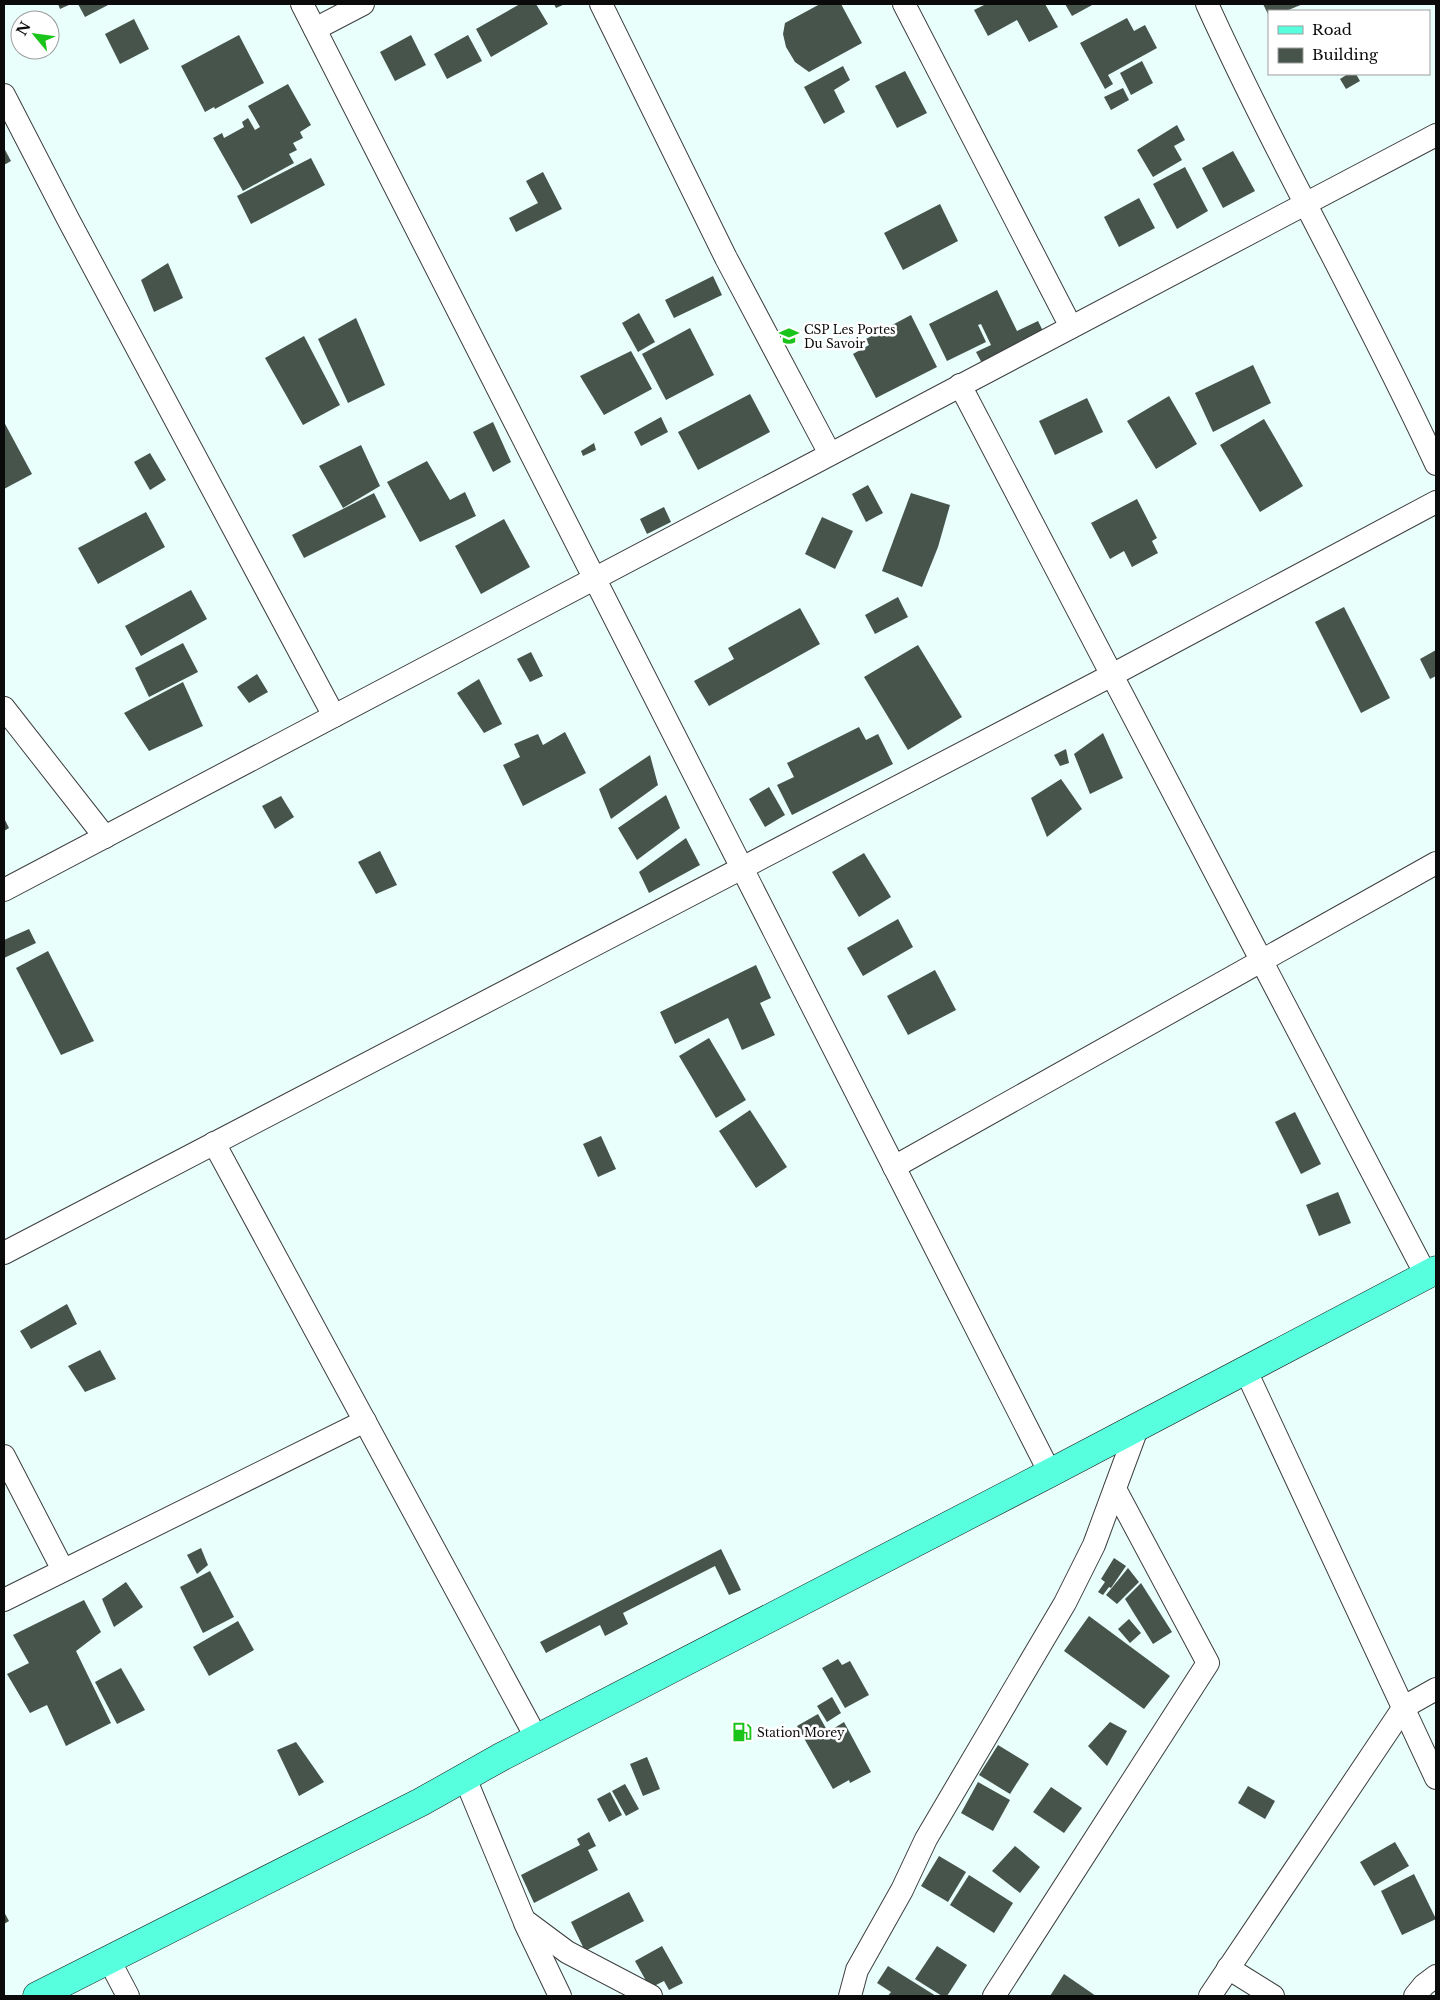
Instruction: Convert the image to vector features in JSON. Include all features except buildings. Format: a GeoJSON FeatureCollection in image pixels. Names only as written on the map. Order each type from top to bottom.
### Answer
{"type":"FeatureCollection","features":[{"type":"Feature","properties":{"kind":"main road"},"geometry":{"type":"LineString","coordinates":[[37,1996],[421,1802],[537,1739],[1431,1273]]}},
{"type":"Feature","properties":{"kind":"street"},"geometry":{"type":"LineString","coordinates":[[302,4],[1050,1473]]}},
{"type":"Feature","properties":{"kind":"street"},"geometry":{"type":"LineString","coordinates":[[315,28],[363,4]]}},
{"type":"Feature","properties":{"kind":"street"},"geometry":{"type":"LineString","coordinates":[[601,4],[726,258],[830,454]]}},
{"type":"Feature","properties":{"kind":"street"},"geometry":{"type":"LineString","coordinates":[[904,4],[1071,327]]}},
{"type":"Feature","properties":{"kind":"street"},"geometry":{"type":"LineString","coordinates":[[1207,4],[1304,203],[1398,381],[1436,464]]}},
{"type":"Feature","properties":{"kind":"street"},"geometry":{"type":"LineString","coordinates":[[4,95],[68,219],[334,716]]}},
{"type":"Feature","properties":{"kind":"street"},"geometry":{"type":"LineString","coordinates":[[4,890],[1436,135]]}},
{"type":"Feature","properties":{"kind":"street"},"geometry":{"type":"LineString","coordinates":[[960,385],[1262,961],[1431,1273]]}},
{"type":"Feature","properties":{"kind":"street"},"geometry":{"type":"LineString","coordinates":[[4,1253],[1112,675],[1436,502]]}},
{"type":"Feature","properties":{"kind":"street"},"geometry":{"type":"LineString","coordinates":[[4,708],[105,837]]}},
{"type":"Feature","properties":{"kind":"street"},"geometry":{"type":"LineString","coordinates":[[894,1167],[1436,863]]}},
{"type":"Feature","properties":{"kind":"street"},"geometry":{"type":"LineString","coordinates":[[214,1143],[537,1739]]}},
{"type":"Feature","properties":{"kind":"street"},"geometry":{"type":"LineString","coordinates":[[1245,1370],[1436,1778]]}},
{"type":"Feature","properties":{"kind":"street"},"geometry":{"type":"LineString","coordinates":[[4,1600],[365,1421]]}},
{"type":"Feature","properties":{"kind":"street"},"geometry":{"type":"LineString","coordinates":[[850,1996],[857,1970],[902,1890],[926,1839],[1065,1603],[1094,1545],[1138,1426]]}},
{"type":"Feature","properties":{"kind":"street"},"geometry":{"type":"LineString","coordinates":[[4,1456],[63,1570]]}},
{"type":"Feature","properties":{"kind":"street"},"geometry":{"type":"LineString","coordinates":[[994,1996],[1208,1663],[1115,1489]]}},
{"type":"Feature","properties":{"kind":"street"},"geometry":{"type":"LineString","coordinates":[[1210,1996],[1404,1707],[1436,1689]]}},
{"type":"Feature","properties":{"kind":"street"},"geometry":{"type":"LineString","coordinates":[[465,1778],[524,1920],[560,1996]]}},
{"type":"Feature","properties":{"kind":"street"},"geometry":{"type":"LineString","coordinates":[[524,1920],[566,1952],[651,1996]]}},
{"type":"Feature","properties":{"kind":"street"},"geometry":{"type":"LineString","coordinates":[[110,1960],[128,1996]]}},
{"type":"Feature","properties":{"kind":"street"},"geometry":{"type":"LineString","coordinates":[[1228,1968],[1274,1996]]}},
{"type":"Feature","properties":{"kind":"street"},"geometry":{"type":"LineString","coordinates":[[1415,1996],[1424,1985],[1436,1976]]}},
{"type":"Feature","properties":{"kind":"place","name":"CSP Les Portes Du Savoir"},"geometry":{"type":"Point","coordinates":[789,336]}},
{"type":"Feature","properties":{"kind":"place","name":"Station Morey"},"geometry":{"type":"Point","coordinates":[742,1732]}}]}
